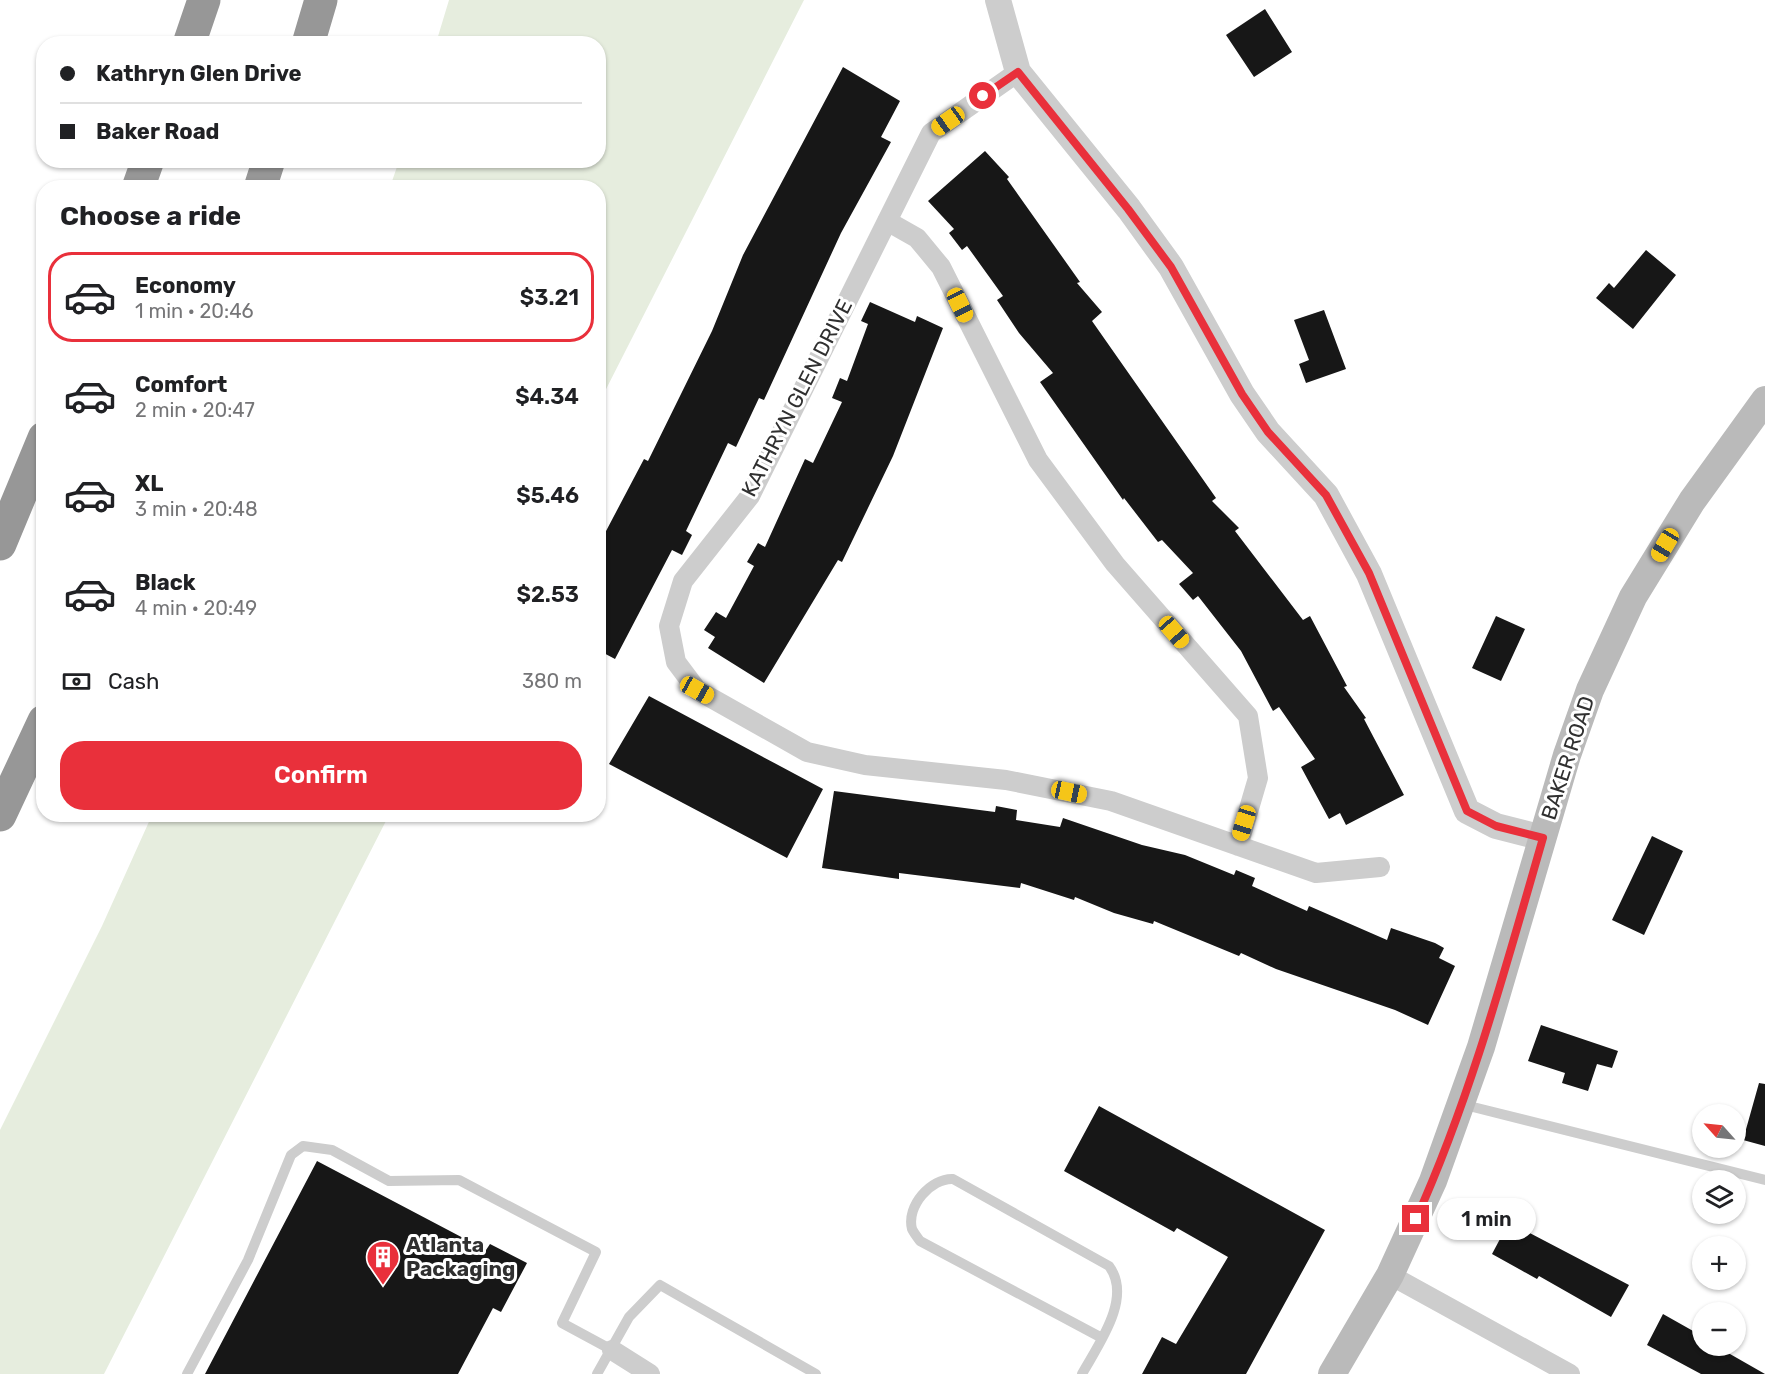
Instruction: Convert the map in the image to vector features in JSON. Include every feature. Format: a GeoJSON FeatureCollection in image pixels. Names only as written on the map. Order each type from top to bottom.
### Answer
{"type":"FeatureCollection","features":[{"type":"Feature","properties":{"kind":"highway"},"geometry":{"type":"LineString","coordinates":[[192,36],[204,0]]}},
{"type":"Feature","properties":{"kind":"highway"},"geometry":{"type":"LineString","coordinates":[[310,36],[321,0]]}},
{"type":"Feature","properties":{"kind":"highway"},"geometry":{"type":"LineString","coordinates":[[0,544],[36,457]]}},
{"type":"Feature","properties":{"kind":"highway"},"geometry":{"type":"LineString","coordinates":[[0,815],[36,738]]}},
{"type":"Feature","properties":{"kind":"main road","name":"BAKER ROAD"},"geometry":{"type":"LineString","coordinates":[[1332,1374],[1390,1275],[1433,1181],[1481,1047],[1567,755],[1590,690],[1633,597],[1692,501],[1765,400]]}},
{"type":"Feature","properties":{"kind":"street"},"geometry":{"type":"LineString","coordinates":[[998,0],[1018,72],[1128,209],[1171,267],[1242,394],[1268,432],[1326,495],[1369,573],[1467,811],[1496,826],[1543,838]]}},
{"type":"Feature","properties":{"kind":"street","name":"KATHRYN GLEN DRIVE"},"geometry":{"type":"LineString","coordinates":[[1018,72],[931,133],[750,496],[683,581],[669,626],[676,662],[697,690],[807,752],[865,765],[1006,780],[1111,801],[1316,873],[1380,867]]}},
{"type":"Feature","properties":{"kind":"street"},"geometry":{"type":"LineString","coordinates":[[887,221],[916,238],[941,267],[1038,460],[1115,564],[1248,716],[1258,778],[1238,846]]}},
{"type":"Feature","properties":{"kind":"street"},"geometry":{"type":"LineString","coordinates":[[1390,1275],[1570,1374]]}},
{"type":"Feature","properties":{"kind":"street"},"geometry":{"type":"LineString","coordinates":[[612,1350],[650,1374]]}},
{"type":"Feature","properties":{"kind":"lane"},"geometry":{"type":"LineString","coordinates":[[1461,1104],[1518,1116],[1765,1180]]}},
{"type":"Feature","properties":{"kind":"lane"},"geometry":{"type":"LineString","coordinates":[[188,1374],[248,1260],[291,1155],[303,1146],[332,1150],[389,1181],[459,1180],[596,1252],[562,1323],[612,1350]]}},
{"type":"Feature","properties":{"kind":"lane"},"geometry":{"type":"LineString","coordinates":[[1082,1374],[1102,1338],[1112,1318],[1117,1280],[1109,1266],[952,1179],[945,1179],[926,1190],[915,1207],[912,1220],[913,1229],[920,1241],[1102,1338]]}},
{"type":"Feature","properties":{"kind":"lane"},"geometry":{"type":"LineString","coordinates":[[597,1374],[629,1317],[660,1285],[816,1374]]}},
{"type":"Feature","properties":{"kind":"green space"},"geometry":{"type":"Polygon","coordinates":[[[449,0],[804,0],[606,389],[606,180],[392,180],[397,168],[606,168],[606,36],[438,36],[449,0]]]}},
{"type":"Feature","properties":{"kind":"green space"},"geometry":{"type":"Polygon","coordinates":[[[149,822],[385,822],[104,1374],[0,1374],[0,1130],[102,926],[149,822]]]}},
{"type":"Feature","properties":{"kind":"building"},"geometry":{"type":"Polygon","coordinates":[[[1265,9],[1292,52],[1254,77],[1226,35],[1265,9]]]}},
{"type":"Feature","properties":{"kind":"building"},"geometry":{"type":"Polygon","coordinates":[[[843,67],[900,101],[881,137],[891,142],[841,233],[764,400],[759,398],[736,447],[728,443],[686,531],[692,535],[682,555],[672,550],[615,659],[606,654],[606,531],[644,459],[648,461],[712,331],[743,255],[843,67]]]}},
{"type":"Feature","properties":{"kind":"building"},"geometry":{"type":"Polygon","coordinates":[[[985,151],[1009,177],[1007,179],[1080,282],[1077,283],[1102,312],[1092,321],[1216,498],[1212,501],[1239,528],[1235,531],[1303,620],[1310,616],[1347,686],[1344,687],[1366,718],[1364,719],[1404,795],[1346,825],[1340,813],[1329,819],[1301,767],[1315,759],[1279,707],[1273,711],[1241,651],[1198,596],[1193,600],[1179,584],[1193,573],[1162,540],[1158,542],[1124,498],[1123,500],[1040,382],[1053,373],[1019,333],[997,300],[1003,296],[967,246],[962,250],[949,233],[954,229],[928,201],[985,151]]]}},
{"type":"Feature","properties":{"kind":"building"},"geometry":{"type":"Polygon","coordinates":[[[1646,250],[1676,275],[1633,329],[1596,298],[1609,283],[1614,288],[1646,250]]]}},
{"type":"Feature","properties":{"kind":"building"},"geometry":{"type":"Polygon","coordinates":[[[870,302],[915,322],[917,316],[943,328],[893,456],[842,562],[838,560],[764,683],[708,648],[715,637],[704,630],[716,612],[726,618],[754,566],[747,562],[758,543],[765,547],[805,459],[813,463],[842,402],[832,398],[840,378],[847,381],[868,324],[861,321],[870,302]]]}},
{"type":"Feature","properties":{"kind":"building"},"geometry":{"type":"Polygon","coordinates":[[[1324,310],[1346,369],[1306,383],[1299,364],[1309,360],[1294,320],[1324,310]]]}},
{"type":"Feature","properties":{"kind":"building"},"geometry":{"type":"Polygon","coordinates":[[[1496,616],[1525,629],[1501,681],[1472,668],[1496,616]]]}},
{"type":"Feature","properties":{"kind":"building"},"geometry":{"type":"Polygon","coordinates":[[[649,696],[823,789],[787,858],[609,764],[649,696]]]}},
{"type":"Feature","properties":{"kind":"building"},"geometry":{"type":"Polygon","coordinates":[[[834,791],[995,812],[996,806],[1017,810],[1016,820],[1060,827],[1063,818],[1142,845],[1185,855],[1234,875],[1236,870],[1255,878],[1252,886],[1307,911],[1309,906],[1387,940],[1391,928],[1435,943],[1444,948],[1439,958],[1455,966],[1428,1025],[1395,1010],[1276,969],[1241,953],[1239,956],[1154,921],[1153,924],[1114,913],[1075,897],[1074,900],[1021,883],[1020,888],[899,873],[899,879],[822,868],[834,791]]]}},
{"type":"Feature","properties":{"kind":"building"},"geometry":{"type":"Polygon","coordinates":[[[1652,836],[1683,851],[1644,935],[1612,920],[1652,836]]]}},
{"type":"Feature","properties":{"kind":"building"},"geometry":{"type":"Polygon","coordinates":[[[1541,1025],[1618,1051],[1612,1068],[1597,1064],[1588,1091],[1562,1083],[1565,1073],[1528,1061],[1541,1025]]]}},
{"type":"Feature","properties":{"kind":"building"},"geometry":{"type":"Polygon","coordinates":[[[1759,1083],[1765,1084],[1765,1146],[1746,1141],[1746,1129],[1759,1083]]]}},
{"type":"Feature","properties":{"kind":"building"},"geometry":{"type":"Polygon","coordinates":[[[1099,1106],[1325,1230],[1246,1374],[1142,1374],[1162,1337],[1176,1344],[1228,1257],[1177,1228],[1174,1232],[1064,1171],[1099,1106]]]}},
{"type":"Feature","properties":{"kind":"building","name":"Atlanta Packaging"},"geometry":{"type":"Polygon","coordinates":[[[317,1161],[486,1250],[490,1244],[527,1263],[501,1312],[493,1308],[458,1374],[205,1374],[317,1161]]]}},
{"type":"Feature","properties":{"kind":"building"},"geometry":{"type":"Polygon","coordinates":[[[1509,1222],[1629,1285],[1611,1317],[1539,1276],[1537,1279],[1492,1254],[1509,1222]]]}},
{"type":"Feature","properties":{"kind":"building"},"geometry":{"type":"Polygon","coordinates":[[[1663,1314],[1692,1330],[1692,1356],[1734,1356],[1765,1374],[1701,1374],[1647,1345],[1663,1314]]]}},
{"type":"Feature","properties":{"kind":"place","name":"Atlanta Packaging"},"geometry":{"type":"Point","coordinates":[383,1286]}},
{"type":"Feature","properties":{"kind":"route"},"geometry":{"type":"LineString","coordinates":[[983,96],[1018,72],[1128,209],[1171,267],[1242,394],[1268,432],[1308,472],[1326,495],[1369,573],[1467,811],[1496,826],[1543,838],[1481,1047],[1433,1181],[1416,1219]]}}]}
